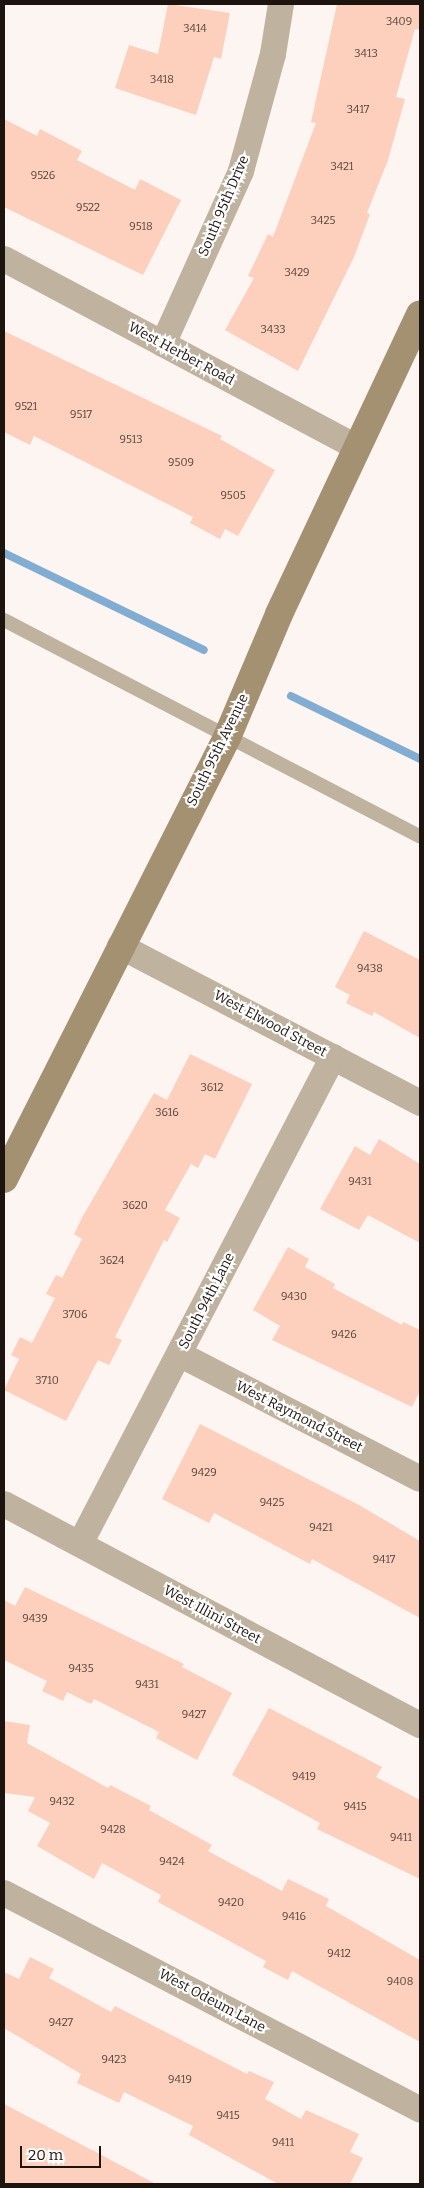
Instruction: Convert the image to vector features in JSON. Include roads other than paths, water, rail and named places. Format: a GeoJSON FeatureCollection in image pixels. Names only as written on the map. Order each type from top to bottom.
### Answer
{"type":"FeatureCollection","features":[{"type":"Feature","properties":{"kind":"street","name":"South 95th Drive"},"geometry":{"type":"LineString","coordinates":[[163,344],[241,171],[274,54],[281,4]]}},
{"type":"Feature","properties":{"kind":"street","name":"West Herber Road"},"geometry":{"type":"LineString","coordinates":[[4,259],[358,448]]}},
{"type":"Feature","properties":{"kind":"street","name":"South 95th Avenue"},"geometry":{"type":"LineString","coordinates":[[4,1180],[120,946],[228,735],[263,654],[420,315]]}},
{"type":"Feature","properties":{"kind":"street","name":"West Elwood Street"},"geometry":{"type":"LineString","coordinates":[[120,946],[420,1103]]}},
{"type":"Feature","properties":{"kind":"street","name":"South 94th Lane"},"geometry":{"type":"LineString","coordinates":[[80,1544],[333,1057]]}},
{"type":"Feature","properties":{"kind":"street","name":"West Raymond Street"},"geometry":{"type":"LineString","coordinates":[[179,1354],[420,1479]]}},
{"type":"Feature","properties":{"kind":"street","name":"West Illini Street"},"geometry":{"type":"LineString","coordinates":[[4,1504],[420,1725]]}},
{"type":"Feature","properties":{"kind":"street","name":"West Odeum Lane"},"geometry":{"type":"LineString","coordinates":[[4,1892],[420,2110]]}},
{"type":"Feature","properties":{"kind":"lane"},"geometry":{"type":"LineString","coordinates":[[4,620],[228,735],[420,837]]}},
{"type":"Feature","properties":{"kind":"waterway"},"geometry":{"type":"LineString","coordinates":[[4,553],[204,650]]}},
{"type":"Feature","properties":{"kind":"waterway"},"geometry":{"type":"LineString","coordinates":[[291,696],[420,759]]}}]}
